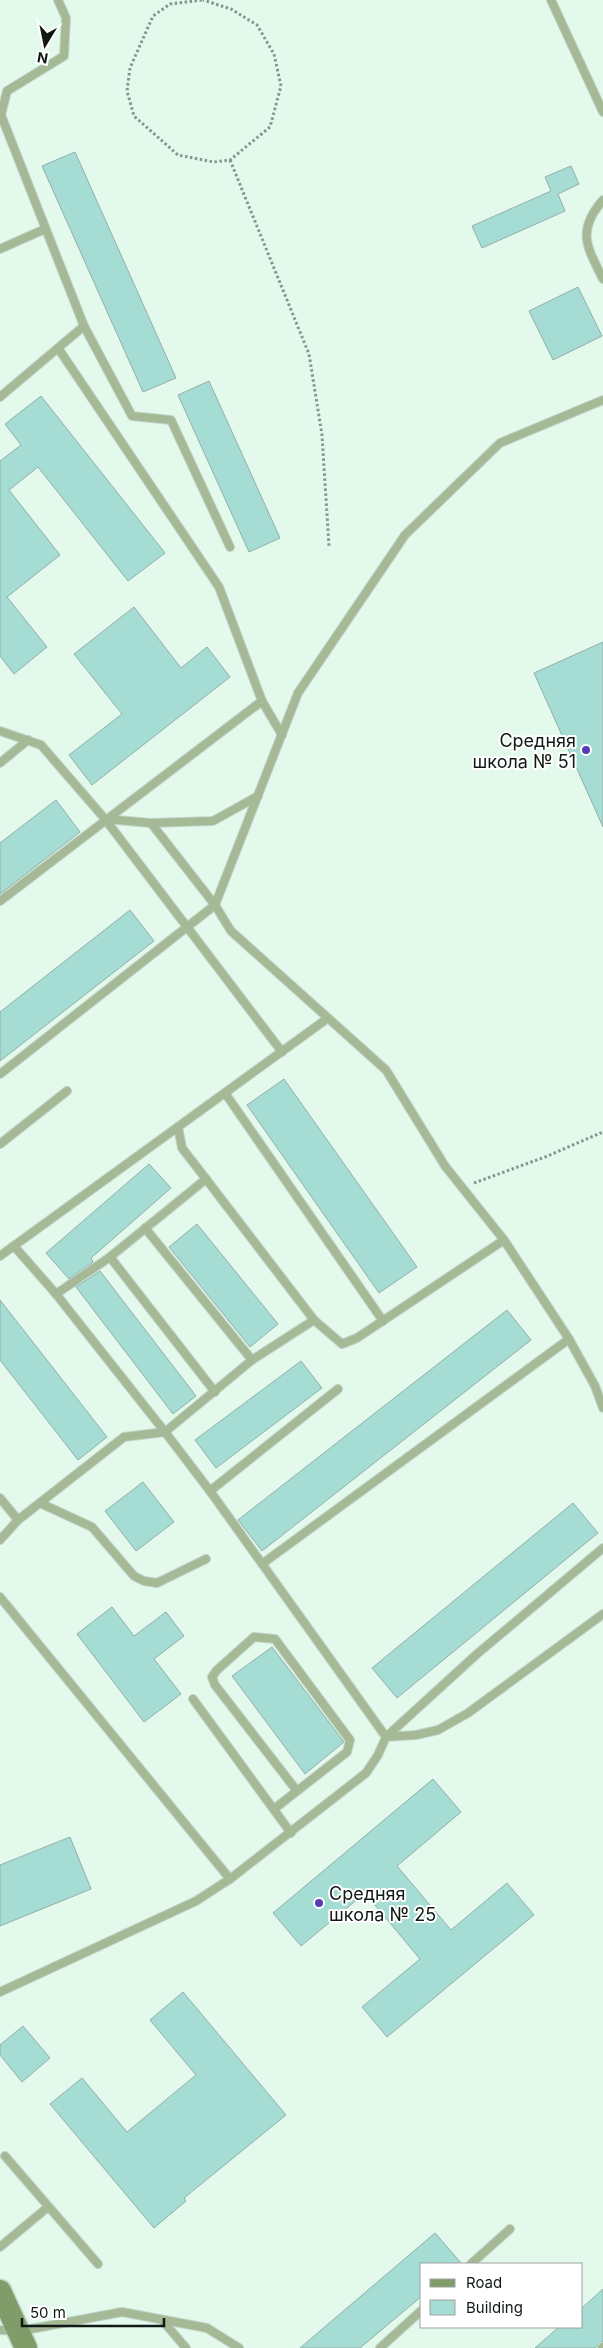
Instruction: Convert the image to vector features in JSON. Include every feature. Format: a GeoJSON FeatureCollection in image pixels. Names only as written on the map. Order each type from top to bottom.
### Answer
{"type":"FeatureCollection","features":[{"type":"Feature","properties":{"kind":"main road"},"geometry":{"type":"LineString","coordinates":[[0,2291],[15,2337]]}},
{"type":"Feature","properties":{"kind":"lane"},"geometry":{"type":"LineString","coordinates":[[58,0],[66,18],[64,56],[4,92],[1,115],[84,326],[132,416],[170,420],[230,547]]}},
{"type":"Feature","properties":{"kind":"lane"},"geometry":{"type":"LineString","coordinates":[[551,0],[603,112]]}},
{"type":"Feature","properties":{"kind":"lane"},"geometry":{"type":"LineString","coordinates":[[603,200],[591,214],[586,244],[603,279]]}},
{"type":"Feature","properties":{"kind":"lane"},"geometry":{"type":"LineString","coordinates":[[0,249],[46,229]]}},
{"type":"Feature","properties":{"kind":"lane"},"geometry":{"type":"LineString","coordinates":[[0,397],[84,326]]}},
{"type":"Feature","properties":{"kind":"lane"},"geometry":{"type":"LineString","coordinates":[[58,348],[219,586],[262,701],[282,735]]}},
{"type":"Feature","properties":{"kind":"lane"},"geometry":{"type":"LineString","coordinates":[[0,1074],[215,906],[298,693],[406,535],[500,443],[603,400]]}},
{"type":"Feature","properties":{"kind":"lane"},"geometry":{"type":"LineString","coordinates":[[0,901],[262,701]]}},
{"type":"Feature","properties":{"kind":"lane"},"geometry":{"type":"LineString","coordinates":[[0,731],[41,745],[105,820],[282,1052]]}},
{"type":"Feature","properties":{"kind":"lane"},"geometry":{"type":"LineString","coordinates":[[0,763],[28,740]]}},
{"type":"Feature","properties":{"kind":"lane"},"geometry":{"type":"LineString","coordinates":[[105,820],[151,822],[213,821],[258,796]]}},
{"type":"Feature","properties":{"kind":"lane"},"geometry":{"type":"LineString","coordinates":[[151,822],[215,906],[231,931],[386,1070],[445,1166],[504,1240],[570,1339],[595,1386],[603,1408]]}},
{"type":"Feature","properties":{"kind":"lane"},"geometry":{"type":"LineString","coordinates":[[0,1256],[328,1018]]}},
{"type":"Feature","properties":{"kind":"lane"},"geometry":{"type":"LineString","coordinates":[[0,1144],[67,1091]]}},
{"type":"Feature","properties":{"kind":"lane"},"geometry":{"type":"LineString","coordinates":[[225,1093],[384,1321]]}},
{"type":"Feature","properties":{"kind":"lane"},"geometry":{"type":"LineString","coordinates":[[178,1127],[182,1148],[314,1320],[342,1344],[357,1338],[384,1321],[504,1240]]}},
{"type":"Feature","properties":{"kind":"lane"},"geometry":{"type":"LineString","coordinates":[[56,1294],[110,1257],[206,1179]]}},
{"type":"Feature","properties":{"kind":"lane"},"geometry":{"type":"LineString","coordinates":[[145,1228],[252,1360]]}},
{"type":"Feature","properties":{"kind":"lane"},"geometry":{"type":"LineString","coordinates":[[14,1246],[56,1294],[210,1491],[386,1737]]}},
{"type":"Feature","properties":{"kind":"lane"},"geometry":{"type":"LineString","coordinates":[[110,1257],[215,1392]]}},
{"type":"Feature","properties":{"kind":"lane"},"geometry":{"type":"LineString","coordinates":[[0,1540],[18,1520],[124,1437],[165,1432],[252,1360],[314,1320]]}},
{"type":"Feature","properties":{"kind":"lane"},"geometry":{"type":"LineString","coordinates":[[262,1564],[570,1339]]}},
{"type":"Feature","properties":{"kind":"lane"},"geometry":{"type":"LineString","coordinates":[[210,1491],[338,1389]]}},
{"type":"Feature","properties":{"kind":"lane"},"geometry":{"type":"LineString","coordinates":[[0,1498],[18,1520]]}},
{"type":"Feature","properties":{"kind":"lane"},"geometry":{"type":"LineString","coordinates":[[40,1502],[92,1527],[134,1576],[144,1580],[157,1583],[206,1559]]}},
{"type":"Feature","properties":{"kind":"lane"},"geometry":{"type":"LineString","coordinates":[[0,1992],[196,1901],[230,1879],[366,1773],[378,1755],[386,1737],[477,1654],[603,1548]]}},
{"type":"Feature","properties":{"kind":"lane"},"geometry":{"type":"LineString","coordinates":[[0,1597],[230,1879]]}},
{"type":"Feature","properties":{"kind":"lane"},"geometry":{"type":"LineString","coordinates":[[386,1737],[416,1735],[438,1730],[468,1713],[603,1614]]}},
{"type":"Feature","properties":{"kind":"lane"},"geometry":{"type":"LineString","coordinates":[[274,1809],[347,1752],[350,1740],[275,1639],[254,1637],[217,1670],[212,1678],[215,1685],[297,1791]]}},
{"type":"Feature","properties":{"kind":"lane"},"geometry":{"type":"LineString","coordinates":[[193,1699],[291,1833]]}},
{"type":"Feature","properties":{"kind":"lane"},"geometry":{"type":"LineString","coordinates":[[5,2156],[98,2264]]}},
{"type":"Feature","properties":{"kind":"lane"},"geometry":{"type":"LineString","coordinates":[[0,2247],[48,2206]]}},
{"type":"Feature","properties":{"kind":"lane"},"geometry":{"type":"LineString","coordinates":[[472,2263],[510,2229]]}},
{"type":"Feature","properties":{"kind":"lane"},"geometry":{"type":"LineString","coordinates":[[15,2337],[122,2312],[207,2328],[238,2348]]}},
{"type":"Feature","properties":{"kind":"lane"},"geometry":{"type":"LineString","coordinates":[[380,2348],[420,2312]]}},
{"type":"Feature","properties":{"kind":"lane"},"geometry":{"type":"LineString","coordinates":[[162,2320],[186,2348]]}},
{"type":"Feature","properties":{"kind":"path"},"geometry":{"type":"LineString","coordinates":[[203,0],[231,9],[257,25],[274,54],[281,86],[270,128],[230,160],[214,162],[178,155],[134,116],[127,91],[130,68],[153,16],[169,2],[203,0]]}},
{"type":"Feature","properties":{"kind":"path"},"geometry":{"type":"LineString","coordinates":[[230,160],[308,354],[322,434],[329,546]]}},
{"type":"Feature","properties":{"kind":"path"},"geometry":{"type":"LineString","coordinates":[[473,1184],[545,1158],[603,1132]]}},
{"type":"Feature","properties":{"kind":"building"},"geometry":{"type":"Polygon","coordinates":[[[75,152],[176,378],[143,392],[42,166],[75,152]]]}},
{"type":"Feature","properties":{"kind":"building"},"geometry":{"type":"Polygon","coordinates":[[[571,166],[579,184],[558,194],[565,211],[482,248],[472,226],[551,191],[545,177],[571,166]]]}},
{"type":"Feature","properties":{"kind":"building"},"geometry":{"type":"Polygon","coordinates":[[[578,287],[602,336],[553,360],[529,311],[578,287]]]}},
{"type":"Feature","properties":{"kind":"building"},"geometry":{"type":"Polygon","coordinates":[[[209,381],[280,538],[249,552],[178,395],[209,381]]]}},
{"type":"Feature","properties":{"kind":"building"},"geometry":{"type":"Polygon","coordinates":[[[41,396],[165,553],[128,581],[38,467],[9,490],[60,555],[7,597],[47,647],[14,674],[0,656],[0,461],[21,445],[5,424],[41,396]]]}},
{"type":"Feature","properties":{"kind":"building"},"geometry":{"type":"Polygon","coordinates":[[[134,607],[181,668],[207,647],[230,677],[92,785],[69,755],[122,714],[74,654],[134,607]]]}},
{"type":"Feature","properties":{"kind":"building","name":"Средняя школа № 51"},"geometry":{"type":"Polygon","coordinates":[[[603,642],[603,827],[534,673],[603,642]]]}},
{"type":"Feature","properties":{"kind":"building"},"geometry":{"type":"Polygon","coordinates":[[[56,800],[80,832],[0,894],[0,843],[56,800]]]}},
{"type":"Feature","properties":{"kind":"building"},"geometry":{"type":"Polygon","coordinates":[[[130,910],[154,941],[0,1061],[0,1012],[130,910]]]}},
{"type":"Feature","properties":{"kind":"building"},"geometry":{"type":"Polygon","coordinates":[[[284,1079],[417,1267],[379,1293],[247,1105],[284,1079]]]}},
{"type":"Feature","properties":{"kind":"building"},"geometry":{"type":"Polygon","coordinates":[[[149,1164],[171,1188],[91,1258],[93,1262],[69,1279],[46,1253],[149,1164]]]}},
{"type":"Feature","properties":{"kind":"building"},"geometry":{"type":"Polygon","coordinates":[[[197,1224],[278,1324],[250,1347],[169,1247],[197,1224]]]}},
{"type":"Feature","properties":{"kind":"building"},"geometry":{"type":"Polygon","coordinates":[[[100,1271],[196,1396],[173,1414],[76,1287],[100,1271]]]}},
{"type":"Feature","properties":{"kind":"building"},"geometry":{"type":"Polygon","coordinates":[[[0,1300],[107,1437],[78,1460],[0,1360],[0,1300]]]}},
{"type":"Feature","properties":{"kind":"building"},"geometry":{"type":"Polygon","coordinates":[[[507,1310],[531,1340],[262,1551],[238,1520],[507,1310]]]}},
{"type":"Feature","properties":{"kind":"building"},"geometry":{"type":"Polygon","coordinates":[[[301,1361],[322,1388],[216,1468],[195,1440],[301,1361]]]}},
{"type":"Feature","properties":{"kind":"building"},"geometry":{"type":"Polygon","coordinates":[[[143,1482],[174,1522],[136,1551],[105,1511],[143,1482]]]}},
{"type":"Feature","properties":{"kind":"building"},"geometry":{"type":"Polygon","coordinates":[[[573,1503],[598,1533],[397,1698],[372,1668],[573,1503]]]}},
{"type":"Feature","properties":{"kind":"building"},"geometry":{"type":"Polygon","coordinates":[[[112,1607],[134,1636],[166,1612],[184,1636],[154,1659],[181,1694],[144,1722],[77,1634],[112,1607]]]}},
{"type":"Feature","properties":{"kind":"building"},"geometry":{"type":"Polygon","coordinates":[[[272,1647],[344,1742],[305,1774],[232,1676],[272,1647]]]}},
{"type":"Feature","properties":{"kind":"building","name":"Средняя школа № 25"},"geometry":{"type":"Polygon","coordinates":[[[433,1779],[461,1812],[397,1866],[451,1930],[507,1883],[534,1915],[387,2037],[362,2007],[420,1959],[365,1893],[301,1946],[273,1913],[433,1779]]]}},
{"type":"Feature","properties":{"kind":"building"},"geometry":{"type":"Polygon","coordinates":[[[70,1837],[91,1889],[0,1926],[0,1865],[70,1837]]]}},
{"type":"Feature","properties":{"kind":"building"},"geometry":{"type":"Polygon","coordinates":[[[183,1992],[286,2115],[184,2198],[186,2201],[154,2228],[50,2104],[82,2078],[127,2132],[196,2075],[150,2020],[183,1992]]]}},
{"type":"Feature","properties":{"kind":"building"},"geometry":{"type":"Polygon","coordinates":[[[23,2026],[50,2058],[22,2082],[0,2055],[0,2045],[23,2026]]]}},
{"type":"Feature","properties":{"kind":"building"},"geometry":{"type":"Polygon","coordinates":[[[435,2233],[461,2263],[420,2263],[420,2298],[360,2348],[300,2348],[435,2233]]]}},
{"type":"Feature","properties":{"kind":"building"},"geometry":{"type":"Polygon","coordinates":[[[603,2289],[603,2341],[595,2348],[535,2348],[558,2328],[583,2328],[583,2307],[603,2289]]]}},
{"type":"Feature","properties":{"kind":"place","name":"Средняя школа № 51"},"geometry":{"type":"Point","coordinates":[586,750]}},
{"type":"Feature","properties":{"kind":"place","name":"Средняя школа № 25"},"geometry":{"type":"Point","coordinates":[319,1903]}}]}
